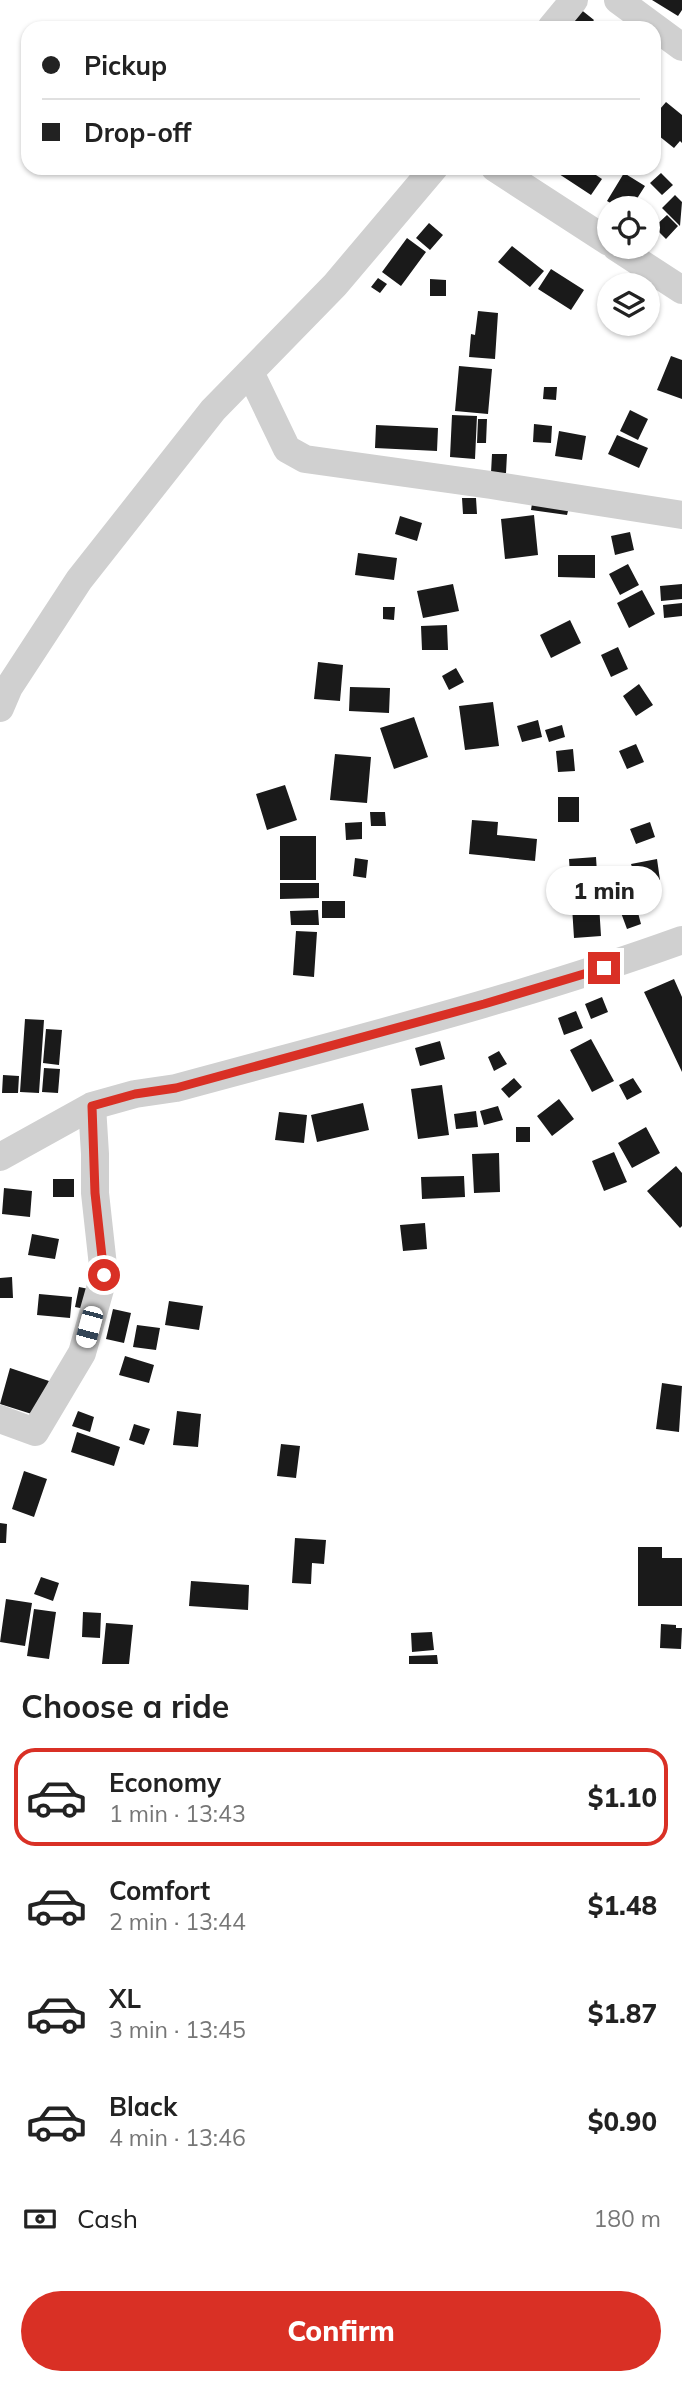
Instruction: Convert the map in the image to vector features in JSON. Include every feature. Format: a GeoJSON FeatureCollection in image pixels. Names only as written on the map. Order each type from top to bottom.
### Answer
{"type":"FeatureCollection","features":[{"type":"Feature","properties":{"kind":"street"},"geometry":{"type":"LineString","coordinates":[[557,21],[574,0]]}},
{"type":"Feature","properties":{"kind":"street"},"geometry":{"type":"LineString","coordinates":[[618,0],[647,21]]}},
{"type":"Feature","properties":{"kind":"street"},"geometry":{"type":"LineString","coordinates":[[661,32],[682,47]]}},
{"type":"Feature","properties":{"kind":"street"},"geometry":{"type":"LineString","coordinates":[[0,708],[9,687],[79,580],[214,410],[335,285],[428,175]]}},
{"type":"Feature","properties":{"kind":"street"},"geometry":{"type":"LineString","coordinates":[[506,175],[597,234]]}},
{"type":"Feature","properties":{"kind":"street"},"geometry":{"type":"LineString","coordinates":[[634,259],[682,290]]}},
{"type":"Feature","properties":{"kind":"street"},"geometry":{"type":"LineString","coordinates":[[250,372],[287,449],[305,459],[682,515]]}},
{"type":"Feature","properties":{"kind":"street"},"geometry":{"type":"LineString","coordinates":[[0,1157],[92,1106],[135,1094],[176,1088],[484,1004],[604,968],[682,940]]}},
{"type":"Feature","properties":{"kind":"street"},"geometry":{"type":"LineString","coordinates":[[0,1419],[35,1432],[82,1353],[104,1275],[95,1193],[92,1106]]}},
{"type":"Feature","properties":{"kind":"building"},"geometry":{"type":"Polygon","coordinates":[[[652,0],[682,0],[682,10],[678,16],[652,0]]]}},
{"type":"Feature","properties":{"kind":"building"},"geometry":{"type":"Polygon","coordinates":[[[579,8],[594,20],[593,21],[568,21],[579,8]]]}},
{"type":"Feature","properties":{"kind":"building"},"geometry":{"type":"Polygon","coordinates":[[[666,102],[682,115],[682,143],[680,141],[674,148],[661,138],[661,108],[666,102]]]}},
{"type":"Feature","properties":{"kind":"building"},"geometry":{"type":"Polygon","coordinates":[[[661,173],[673,185],[662,195],[650,183],[661,173]]]}},
{"type":"Feature","properties":{"kind":"building"},"geometry":{"type":"Polygon","coordinates":[[[561,175],[596,175],[602,179],[591,195],[561,175]]]}},
{"type":"Feature","properties":{"kind":"building"},"geometry":{"type":"Polygon","coordinates":[[[623,175],[645,186],[639,196],[610,196],[623,175]]]}},
{"type":"Feature","properties":{"kind":"building"},"geometry":{"type":"Polygon","coordinates":[[[675,195],[682,202],[680,226],[662,208],[675,195]]]}},
{"type":"Feature","properties":{"kind":"building"},"geometry":{"type":"Polygon","coordinates":[[[667,215],[678,226],[666,239],[660,233],[660,221],[667,215]]]}},
{"type":"Feature","properties":{"kind":"building"},"geometry":{"type":"Polygon","coordinates":[[[429,223],[443,235],[430,250],[416,238],[429,223]]]}},
{"type":"Feature","properties":{"kind":"building"},"geometry":{"type":"Polygon","coordinates":[[[407,238],[426,252],[401,286],[382,272],[407,238]]]}},
{"type":"Feature","properties":{"kind":"building"},"geometry":{"type":"Polygon","coordinates":[[[512,246],[544,271],[530,287],[498,262],[512,246]]]}},
{"type":"Feature","properties":{"kind":"building"},"geometry":{"type":"Polygon","coordinates":[[[551,269],[584,290],[571,310],[538,289],[551,269]]]}},
{"type":"Feature","properties":{"kind":"building"},"geometry":{"type":"Polygon","coordinates":[[[378,278],[387,284],[380,293],[371,287],[378,278]]]}},
{"type":"Feature","properties":{"kind":"building"},"geometry":{"type":"Polygon","coordinates":[[[430,279],[446,280],[446,296],[430,296],[430,279]]]}},
{"type":"Feature","properties":{"kind":"building"},"geometry":{"type":"Polygon","coordinates":[[[478,311],[498,313],[495,359],[469,357],[471,334],[475,335],[478,311]]]}},
{"type":"Feature","properties":{"kind":"building"},"geometry":{"type":"Polygon","coordinates":[[[671,356],[682,360],[682,399],[657,390],[671,356]]]}},
{"type":"Feature","properties":{"kind":"building"},"geometry":{"type":"Polygon","coordinates":[[[459,366],[492,369],[488,414],[455,411],[459,366]]]}},
{"type":"Feature","properties":{"kind":"building"},"geometry":{"type":"Polygon","coordinates":[[[544,387],[557,387],[556,400],[543,399],[544,387]]]}},
{"type":"Feature","properties":{"kind":"building"},"geometry":{"type":"Polygon","coordinates":[[[630,410],[648,419],[638,440],[620,431],[630,410]]]}},
{"type":"Feature","properties":{"kind":"building"},"geometry":{"type":"Polygon","coordinates":[[[452,415],[477,416],[475,459],[450,457],[452,415]]]}},
{"type":"Feature","properties":{"kind":"building"},"geometry":{"type":"Polygon","coordinates":[[[478,419],[487,419],[486,443],[477,443],[478,419]]]}},
{"type":"Feature","properties":{"kind":"building"},"geometry":{"type":"Polygon","coordinates":[[[534,424],[552,426],[551,443],[533,442],[534,424]]]}},
{"type":"Feature","properties":{"kind":"building"},"geometry":{"type":"Polygon","coordinates":[[[376,425],[438,428],[437,451],[375,448],[376,425]]]}},
{"type":"Feature","properties":{"kind":"building"},"geometry":{"type":"Polygon","coordinates":[[[559,431],[586,436],[582,460],[555,456],[559,431]]]}},
{"type":"Feature","properties":{"kind":"building"},"geometry":{"type":"Polygon","coordinates":[[[617,435],[648,448],[639,468],[608,454],[617,435]]]}},
{"type":"Feature","properties":{"kind":"building"},"geometry":{"type":"Polygon","coordinates":[[[492,454],[507,454],[506,473],[491,473],[492,454]]]}},
{"type":"Feature","properties":{"kind":"building"},"geometry":{"type":"Polygon","coordinates":[[[533,497],[570,503],[567,515],[531,510],[533,497]]]}},
{"type":"Feature","properties":{"kind":"building"},"geometry":{"type":"Polygon","coordinates":[[[462,498],[476,498],[477,514],[463,514],[462,498]]]}},
{"type":"Feature","properties":{"kind":"building"},"geometry":{"type":"Polygon","coordinates":[[[534,515],[538,555],[505,559],[501,519],[534,515]]]}},
{"type":"Feature","properties":{"kind":"building"},"geometry":{"type":"Polygon","coordinates":[[[400,516],[422,523],[417,541],[395,534],[400,516]]]}},
{"type":"Feature","properties":{"kind":"building"},"geometry":{"type":"Polygon","coordinates":[[[630,532],[634,550],[615,555],[611,536],[630,532]]]}},
{"type":"Feature","properties":{"kind":"building"},"geometry":{"type":"Polygon","coordinates":[[[358,553],[397,558],[394,580],[355,575],[358,553]]]}},
{"type":"Feature","properties":{"kind":"building"},"geometry":{"type":"Polygon","coordinates":[[[558,555],[595,555],[595,578],[558,577],[558,555]]]}},
{"type":"Feature","properties":{"kind":"building"},"geometry":{"type":"Polygon","coordinates":[[[628,564],[639,585],[620,595],[609,574],[628,564]]]}},
{"type":"Feature","properties":{"kind":"building"},"geometry":{"type":"Polygon","coordinates":[[[453,584],[459,611],[423,618],[417,591],[453,584]]]}},
{"type":"Feature","properties":{"kind":"building"},"geometry":{"type":"Polygon","coordinates":[[[682,584],[682,599],[661,601],[660,586],[682,584]]]}},
{"type":"Feature","properties":{"kind":"building"},"geometry":{"type":"Polygon","coordinates":[[[642,590],[655,614],[629,628],[617,603],[642,590]]]}},
{"type":"Feature","properties":{"kind":"building"},"geometry":{"type":"Polygon","coordinates":[[[682,603],[682,616],[664,618],[663,605],[682,603]]]}},
{"type":"Feature","properties":{"kind":"building"},"geometry":{"type":"Polygon","coordinates":[[[383,607],[395,607],[394,620],[383,619],[383,607]]]}},
{"type":"Feature","properties":{"kind":"building"},"geometry":{"type":"Polygon","coordinates":[[[570,620],[581,643],[551,658],[540,635],[570,620]]]}},
{"type":"Feature","properties":{"kind":"building"},"geometry":{"type":"Polygon","coordinates":[[[447,625],[448,650],[422,650],[421,626],[447,625]]]}},
{"type":"Feature","properties":{"kind":"building"},"geometry":{"type":"Polygon","coordinates":[[[618,647],[628,669],[611,677],[601,655],[618,647]]]}},
{"type":"Feature","properties":{"kind":"building"},"geometry":{"type":"Polygon","coordinates":[[[318,662],[343,665],[340,701],[314,699],[318,662]]]}},
{"type":"Feature","properties":{"kind":"building"},"geometry":{"type":"Polygon","coordinates":[[[456,668],[464,682],[449,690],[442,676],[456,668]]]}},
{"type":"Feature","properties":{"kind":"building"},"geometry":{"type":"Polygon","coordinates":[[[639,684],[653,705],[636,716],[623,696],[639,684]]]}},
{"type":"Feature","properties":{"kind":"building"},"geometry":{"type":"Polygon","coordinates":[[[350,687],[390,688],[389,713],[349,711],[350,687]]]}},
{"type":"Feature","properties":{"kind":"building"},"geometry":{"type":"Polygon","coordinates":[[[493,702],[499,746],[465,750],[459,706],[493,702]]]}},
{"type":"Feature","properties":{"kind":"building"},"geometry":{"type":"Polygon","coordinates":[[[414,717],[428,757],[394,769],[380,728],[414,717]]]}},
{"type":"Feature","properties":{"kind":"building"},"geometry":{"type":"Polygon","coordinates":[[[538,720],[542,737],[522,742],[517,726],[538,720]]]}},
{"type":"Feature","properties":{"kind":"building"},"geometry":{"type":"Polygon","coordinates":[[[562,725],[565,737],[549,742],[545,730],[562,725]]]}},
{"type":"Feature","properties":{"kind":"building"},"geometry":{"type":"Polygon","coordinates":[[[636,744],[644,762],[627,769],[619,751],[636,744]]]}},
{"type":"Feature","properties":{"kind":"building"},"geometry":{"type":"Polygon","coordinates":[[[573,749],[575,771],[558,772],[556,751],[573,749]]]}},
{"type":"Feature","properties":{"kind":"building"},"geometry":{"type":"Polygon","coordinates":[[[335,754],[371,757],[367,803],[330,800],[335,754]]]}},
{"type":"Feature","properties":{"kind":"building"},"geometry":{"type":"Polygon","coordinates":[[[285,785],[297,820],[267,830],[256,794],[285,785]]]}},
{"type":"Feature","properties":{"kind":"building"},"geometry":{"type":"Polygon","coordinates":[[[558,797],[579,797],[579,822],[558,822],[558,797]]]}},
{"type":"Feature","properties":{"kind":"building"},"geometry":{"type":"Polygon","coordinates":[[[370,812],[385,812],[386,826],[371,826],[370,812]]]}},
{"type":"Feature","properties":{"kind":"building"},"geometry":{"type":"Polygon","coordinates":[[[472,820],[498,822],[497,835],[537,839],[535,861],[469,854],[472,820]]]}},
{"type":"Feature","properties":{"kind":"building"},"geometry":{"type":"Polygon","coordinates":[[[362,822],[362,839],[346,840],[345,823],[362,822]]]}},
{"type":"Feature","properties":{"kind":"building"},"geometry":{"type":"Polygon","coordinates":[[[650,822],[655,837],[636,844],[630,829],[650,822]]]}},
{"type":"Feature","properties":{"kind":"building"},"geometry":{"type":"Polygon","coordinates":[[[280,836],[316,836],[316,880],[280,880],[280,836]]]}},
{"type":"Feature","properties":{"kind":"building"},"geometry":{"type":"Polygon","coordinates":[[[596,857],[601,936],[574,938],[569,859],[596,857]]]}},
{"type":"Feature","properties":{"kind":"building"},"geometry":{"type":"Polygon","coordinates":[[[355,858],[368,860],[366,878],[353,876],[355,858]]]}},
{"type":"Feature","properties":{"kind":"building"},"geometry":{"type":"Polygon","coordinates":[[[657,859],[660,880],[637,882],[631,864],[657,859]]]}},
{"type":"Feature","properties":{"kind":"building"},"geometry":{"type":"Polygon","coordinates":[[[280,883],[319,883],[319,898],[280,899],[280,883]]]}},
{"type":"Feature","properties":{"kind":"building"},"geometry":{"type":"Polygon","coordinates":[[[322,901],[345,901],[345,918],[322,918],[322,901]]]}},
{"type":"Feature","properties":{"kind":"building"},"geometry":{"type":"Polygon","coordinates":[[[637,909],[641,924],[627,929],[620,910],[637,909]]]}},
{"type":"Feature","properties":{"kind":"building"},"geometry":{"type":"Polygon","coordinates":[[[318,910],[319,925],[291,925],[290,911],[318,910]]]}},
{"type":"Feature","properties":{"kind":"building"},"geometry":{"type":"Polygon","coordinates":[[[296,931],[317,932],[314,977],[293,975],[296,931]]]}},
{"type":"Feature","properties":{"kind":"building"},"geometry":{"type":"Polygon","coordinates":[[[674,979],[682,997],[682,1072],[644,992],[674,979]]]}},
{"type":"Feature","properties":{"kind":"building"},"geometry":{"type":"Polygon","coordinates":[[[602,997],[608,1012],[591,1019],[585,1004],[602,997]]]}},
{"type":"Feature","properties":{"kind":"building"},"geometry":{"type":"Polygon","coordinates":[[[576,1011],[583,1028],[564,1035],[558,1018],[576,1011]]]}},
{"type":"Feature","properties":{"kind":"building"},"geometry":{"type":"Polygon","coordinates":[[[25,1019],[44,1020],[39,1093],[20,1092],[25,1019]]]}},
{"type":"Feature","properties":{"kind":"building"},"geometry":{"type":"Polygon","coordinates":[[[46,1029],[62,1030],[59,1065],[43,1063],[46,1029]]]}},
{"type":"Feature","properties":{"kind":"building"},"geometry":{"type":"Polygon","coordinates":[[[591,1039],[614,1081],[592,1092],[570,1050],[591,1039]]]}},
{"type":"Feature","properties":{"kind":"building"},"geometry":{"type":"Polygon","coordinates":[[[440,1041],[445,1059],[420,1066],[415,1048],[440,1041]]]}},
{"type":"Feature","properties":{"kind":"building"},"geometry":{"type":"Polygon","coordinates":[[[499,1051],[507,1064],[494,1071],[488,1057],[499,1051]]]}},
{"type":"Feature","properties":{"kind":"building"},"geometry":{"type":"Polygon","coordinates":[[[44,1068],[60,1069],[58,1093],[42,1092],[44,1068]]]}},
{"type":"Feature","properties":{"kind":"building"},"geometry":{"type":"Polygon","coordinates":[[[3,1075],[19,1076],[18,1093],[2,1093],[3,1075]]]}},
{"type":"Feature","properties":{"kind":"building"},"geometry":{"type":"Polygon","coordinates":[[[514,1078],[522,1087],[509,1098],[501,1089],[514,1078]]]}},
{"type":"Feature","properties":{"kind":"building"},"geometry":{"type":"Polygon","coordinates":[[[633,1078],[642,1092],[627,1100],[619,1085],[633,1078]]]}},
{"type":"Feature","properties":{"kind":"building"},"geometry":{"type":"Polygon","coordinates":[[[442,1085],[449,1135],[418,1139],[411,1089],[442,1085]]]}},
{"type":"Feature","properties":{"kind":"building"},"geometry":{"type":"Polygon","coordinates":[[[559,1099],[574,1119],[552,1136],[537,1116],[559,1099]]]}},
{"type":"Feature","properties":{"kind":"building"},"geometry":{"type":"Polygon","coordinates":[[[363,1103],[369,1130],[317,1142],[311,1115],[363,1103]]]}},
{"type":"Feature","properties":{"kind":"building"},"geometry":{"type":"Polygon","coordinates":[[[498,1106],[503,1120],[484,1125],[480,1111],[498,1106]]]}},
{"type":"Feature","properties":{"kind":"building"},"geometry":{"type":"Polygon","coordinates":[[[476,1111],[478,1127],[456,1129],[454,1114],[476,1111]]]}},
{"type":"Feature","properties":{"kind":"building"},"geometry":{"type":"Polygon","coordinates":[[[279,1112],[307,1115],[304,1143],[275,1140],[279,1112]]]}},
{"type":"Feature","properties":{"kind":"building"},"geometry":{"type":"Polygon","coordinates":[[[516,1127],[530,1127],[530,1142],[516,1142],[516,1127]]]}},
{"type":"Feature","properties":{"kind":"building"},"geometry":{"type":"Polygon","coordinates":[[[646,1127],[660,1153],[632,1168],[618,1143],[646,1127]]]}},
{"type":"Feature","properties":{"kind":"building"},"geometry":{"type":"Polygon","coordinates":[[[614,1152],[627,1182],[604,1191],[592,1161],[614,1152]]]}},
{"type":"Feature","properties":{"kind":"building"},"geometry":{"type":"Polygon","coordinates":[[[499,1153],[500,1192],[474,1193],[472,1154],[499,1153]]]}},
{"type":"Feature","properties":{"kind":"building"},"geometry":{"type":"Polygon","coordinates":[[[676,1166],[682,1173],[680,1228],[647,1191],[676,1166]]]}},
{"type":"Feature","properties":{"kind":"building"},"geometry":{"type":"Polygon","coordinates":[[[464,1176],[465,1197],[422,1199],[421,1177],[464,1176]]]}},
{"type":"Feature","properties":{"kind":"building"},"geometry":{"type":"Polygon","coordinates":[[[53,1179],[74,1179],[74,1197],[53,1197],[53,1179]]]}},
{"type":"Feature","properties":{"kind":"building"},"geometry":{"type":"Polygon","coordinates":[[[4,1188],[32,1191],[30,1217],[2,1214],[4,1188]]]}},
{"type":"Feature","properties":{"kind":"building"},"geometry":{"type":"Polygon","coordinates":[[[425,1223],[427,1249],[403,1251],[400,1225],[425,1223]]]}},
{"type":"Feature","properties":{"kind":"building"},"geometry":{"type":"Polygon","coordinates":[[[32,1234],[59,1239],[55,1259],[28,1255],[32,1234]]]}},
{"type":"Feature","properties":{"kind":"building"},"geometry":{"type":"Polygon","coordinates":[[[12,1277],[13,1298],[0,1298],[0,1278],[12,1277]]]}},
{"type":"Feature","properties":{"kind":"building"},"geometry":{"type":"Polygon","coordinates":[[[79,1287],[94,1290],[90,1310],[75,1307],[79,1287]]]}},
{"type":"Feature","properties":{"kind":"building"},"geometry":{"type":"Polygon","coordinates":[[[39,1294],[72,1297],[70,1318],[37,1315],[39,1294]]]}},
{"type":"Feature","properties":{"kind":"building"},"geometry":{"type":"Polygon","coordinates":[[[169,1301],[203,1306],[199,1330],[165,1325],[169,1301]]]}},
{"type":"Feature","properties":{"kind":"building"},"geometry":{"type":"Polygon","coordinates":[[[113,1309],[131,1313],[124,1343],[106,1339],[113,1309]]]}},
{"type":"Feature","properties":{"kind":"building"},"geometry":{"type":"Polygon","coordinates":[[[137,1325],[160,1328],[156,1350],[133,1347],[137,1325]]]}},
{"type":"Feature","properties":{"kind":"building"},"geometry":{"type":"Polygon","coordinates":[[[125,1356],[154,1365],[149,1383],[119,1375],[125,1356]]]}},
{"type":"Feature","properties":{"kind":"building"},"geometry":{"type":"Polygon","coordinates":[[[10,1368],[49,1381],[38,1416],[0,1404],[10,1368]]]}},
{"type":"Feature","properties":{"kind":"building"},"geometry":{"type":"Polygon","coordinates":[[[662,1383],[682,1386],[679,1432],[656,1429],[662,1383]]]}},
{"type":"Feature","properties":{"kind":"building"},"geometry":{"type":"Polygon","coordinates":[[[78,1411],[94,1417],[90,1432],[72,1426],[78,1411]]]}},
{"type":"Feature","properties":{"kind":"building"},"geometry":{"type":"Polygon","coordinates":[[[177,1411],[201,1414],[198,1447],[173,1445],[177,1411]]]}},
{"type":"Feature","properties":{"kind":"building"},"geometry":{"type":"Polygon","coordinates":[[[134,1424],[150,1429],[144,1445],[129,1440],[134,1424]]]}},
{"type":"Feature","properties":{"kind":"building"},"geometry":{"type":"Polygon","coordinates":[[[77,1432],[120,1447],[114,1466],[71,1452],[77,1432]]]}},
{"type":"Feature","properties":{"kind":"building"},"geometry":{"type":"Polygon","coordinates":[[[281,1444],[300,1446],[296,1478],[277,1476],[281,1444]]]}},
{"type":"Feature","properties":{"kind":"building"},"geometry":{"type":"Polygon","coordinates":[[[24,1471],[47,1479],[34,1517],[12,1509],[24,1471]]]}},
{"type":"Feature","properties":{"kind":"building"},"geometry":{"type":"Polygon","coordinates":[[[0,1523],[7,1524],[6,1543],[0,1543],[0,1523]]]}},
{"type":"Feature","properties":{"kind":"building"},"geometry":{"type":"Polygon","coordinates":[[[295,1538],[326,1540],[324,1564],[312,1563],[311,1584],[292,1583],[295,1538]]]}},
{"type":"Feature","properties":{"kind":"building"},"geometry":{"type":"Polygon","coordinates":[[[638,1547],[662,1547],[662,1558],[682,1558],[682,1606],[638,1606],[638,1547]]]}},
{"type":"Feature","properties":{"kind":"building"},"geometry":{"type":"Polygon","coordinates":[[[41,1577],[59,1583],[53,1601],[34,1594],[41,1577]]]}},
{"type":"Feature","properties":{"kind":"building"},"geometry":{"type":"Polygon","coordinates":[[[191,1581],[249,1585],[248,1610],[189,1606],[191,1581]]]}},
{"type":"Feature","properties":{"kind":"building"},"geometry":{"type":"Polygon","coordinates":[[[6,1599],[32,1603],[25,1646],[0,1642],[6,1599]]]}},
{"type":"Feature","properties":{"kind":"building"},"geometry":{"type":"Polygon","coordinates":[[[34,1609],[56,1612],[49,1659],[27,1656],[34,1609]]]}},
{"type":"Feature","properties":{"kind":"building"},"geometry":{"type":"Polygon","coordinates":[[[83,1612],[101,1613],[100,1638],[82,1637],[83,1612]]]}},
{"type":"Feature","properties":{"kind":"building"},"geometry":{"type":"Polygon","coordinates":[[[106,1623],[133,1625],[129,1664],[102,1664],[106,1623]]]}},
{"type":"Feature","properties":{"kind":"building"},"geometry":{"type":"Polygon","coordinates":[[[661,1624],[682,1628],[681,1649],[660,1648],[661,1624]]]}},
{"type":"Feature","properties":{"kind":"building"},"geometry":{"type":"Polygon","coordinates":[[[432,1632],[434,1650],[412,1652],[411,1633],[432,1632]]]}},
{"type":"Feature","properties":{"kind":"building"},"geometry":{"type":"Polygon","coordinates":[[[437,1655],[438,1664],[409,1664],[409,1656],[437,1655]]]}},
{"type":"Feature","properties":{"kind":"route"},"geometry":{"type":"LineString","coordinates":[[104,1275],[95,1193],[92,1106],[135,1094],[176,1088],[484,1004],[604,968]]}}]}
